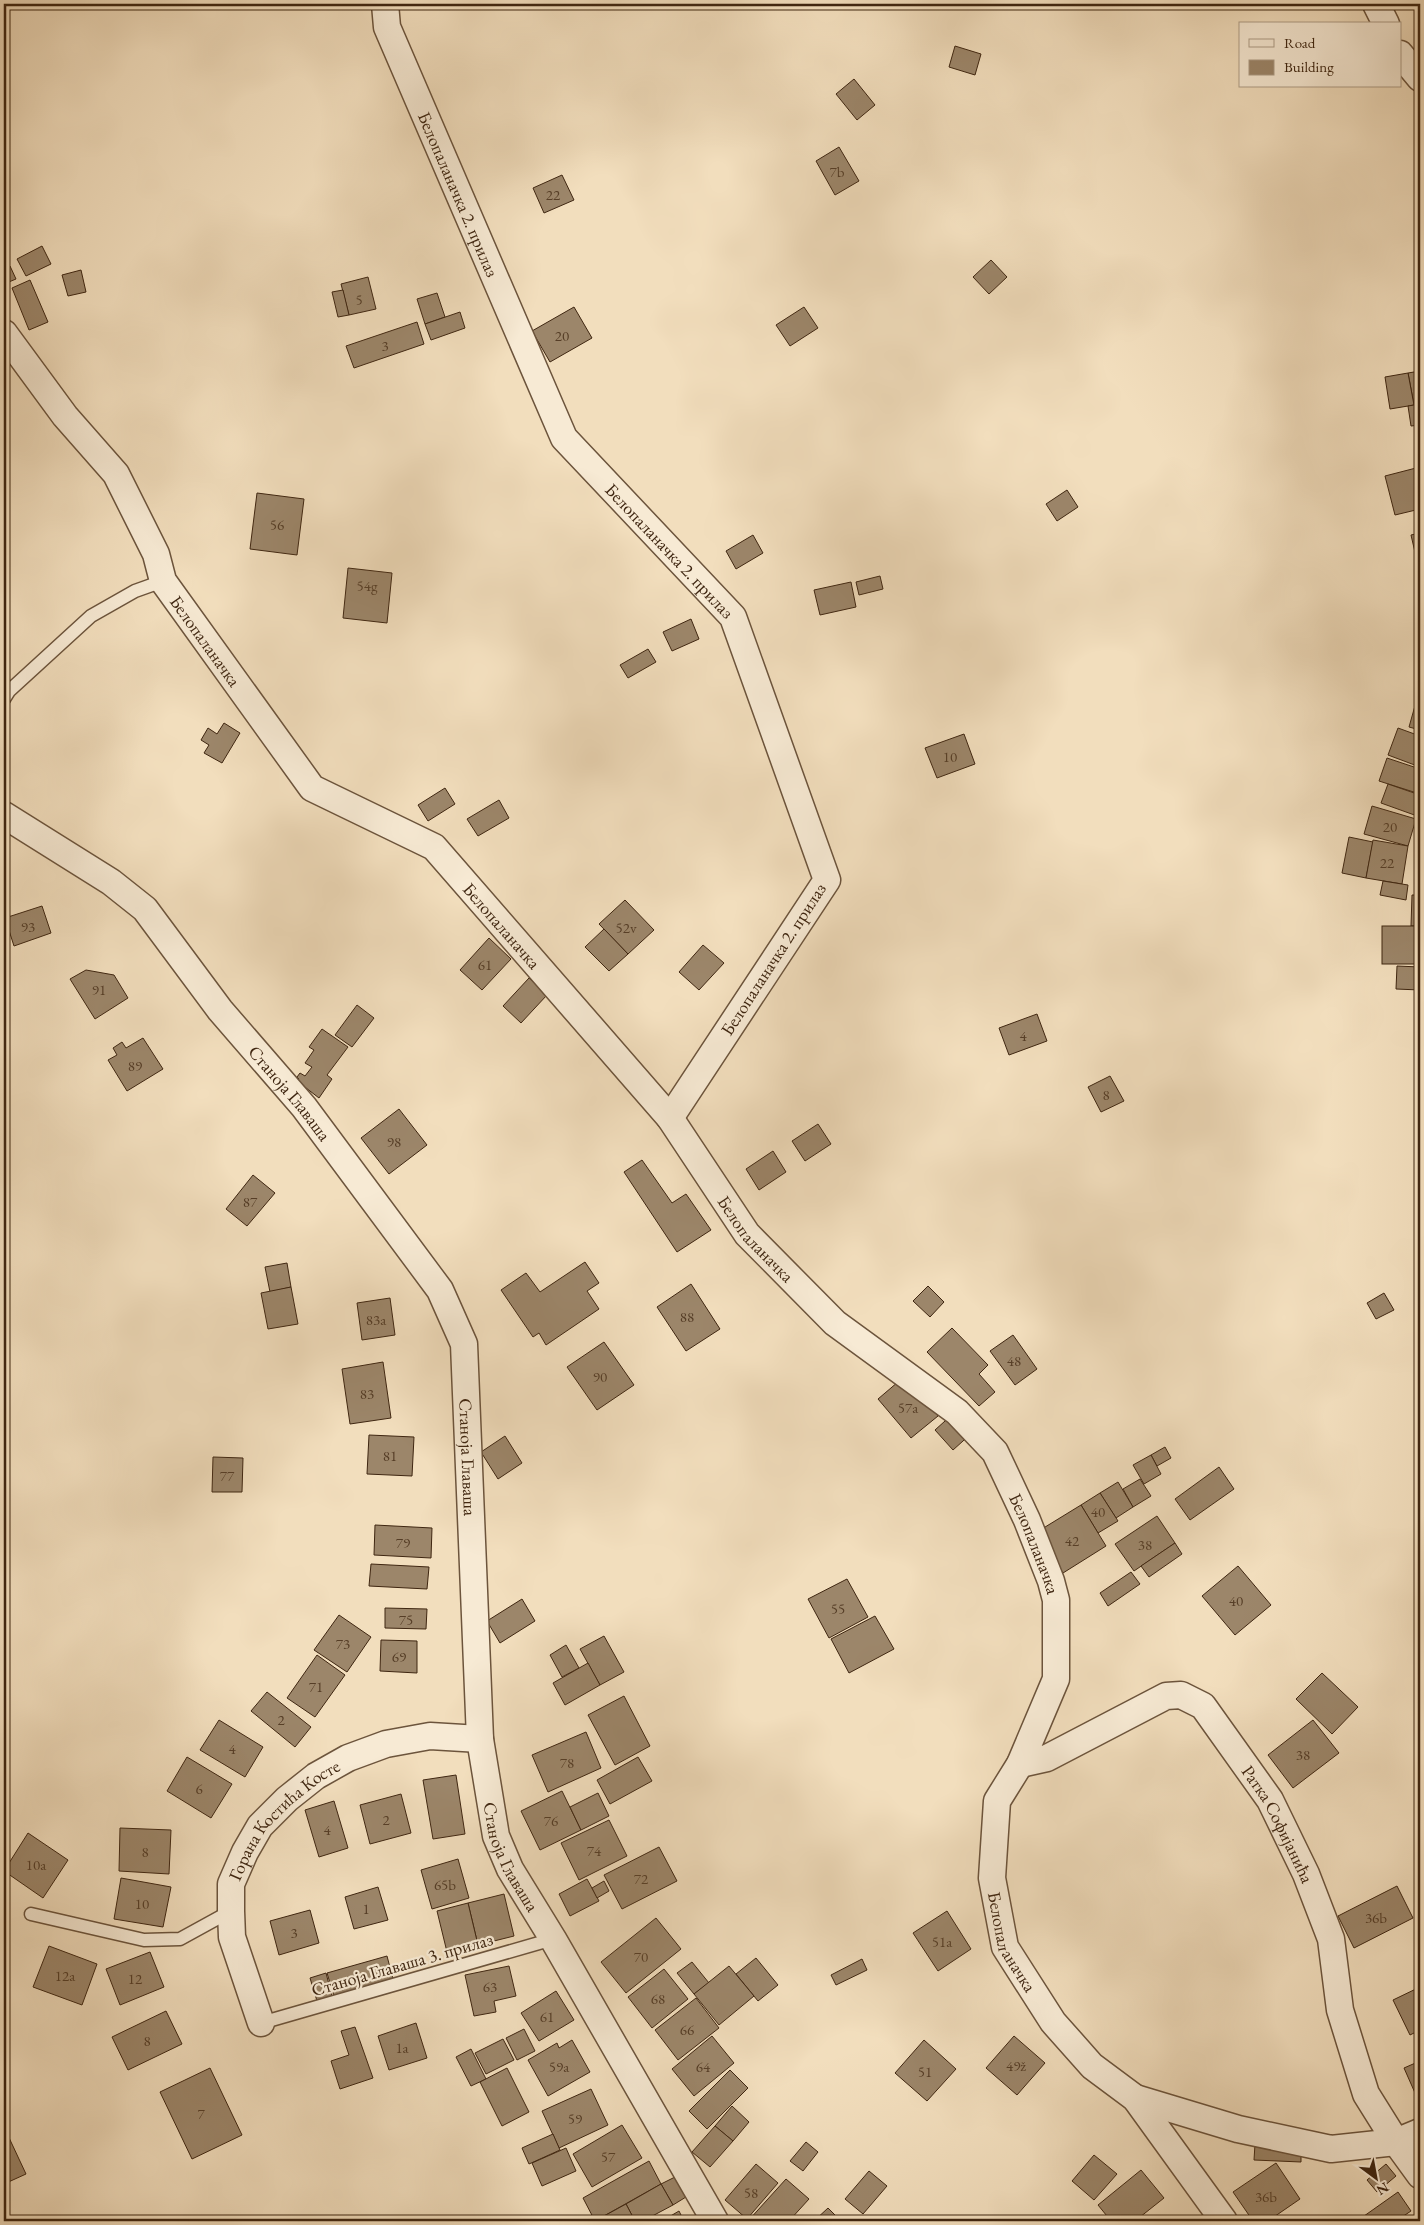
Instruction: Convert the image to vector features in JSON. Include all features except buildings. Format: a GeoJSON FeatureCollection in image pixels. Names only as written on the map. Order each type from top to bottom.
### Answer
{"type":"FeatureCollection","features":[{"type":"Feature","properties":{"kind":"street","name":"Белопаланачка 2. прилаз"},"geometry":{"type":"LineString","coordinates":[[385,4],[387,27],[564,438],[733,617],[826,880],[670,1118]]}},
{"type":"Feature","properties":{"kind":"street"},"geometry":{"type":"LineString","coordinates":[[1376,4],[1385,22]]}},
{"type":"Feature","properties":{"kind":"street"},"geometry":{"type":"LineString","coordinates":[[1402,56],[1420,78]]}},
{"type":"Feature","properties":{"kind":"street","name":"Белопаланачка"},"geometry":{"type":"LineString","coordinates":[[4,333],[60,410],[116,474],[156,554],[163,581],[312,788],[434,847],[670,1118],[747,1234],[835,1323],[957,1412],[994,1452],[1028,1520],[1051,1581],[1056,1600],[1056,1679],[1020,1764],[996,1802],[992,1878],[1005,1947],[1053,2022],[1092,2066],[1135,2098],[1224,2221]]}},
{"type":"Feature","properties":{"kind":"street","name":"Станоја Главаша"},"geometry":{"type":"LineString","coordinates":[[4,815],[110,882],[145,909],[220,1010],[304,1107],[440,1290],[464,1344],[480,1739],[496,1836],[510,1869],[553,1939],[715,2221]]}},
{"type":"Feature","properties":{"kind":"street","name":"Ратка Софијанића"},"geometry":{"type":"LineString","coordinates":[[1020,1764],[1047,1758],[1166,1696],[1181,1695],[1203,1706],[1270,1800],[1306,1874],[1331,1939],[1340,2010],[1366,2094],[1396,2142],[1420,2175]]}},
{"type":"Feature","properties":{"kind":"street","name":"Горана Костића Косте"},"geometry":{"type":"LineString","coordinates":[[260,2023],[232,1937],[231,1910],[232,1884],[245,1852],[260,1826],[287,1799],[316,1776],[348,1758],[386,1744],[430,1736],[480,1739]]}},
{"type":"Feature","properties":{"kind":"street"},"geometry":{"type":"LineString","coordinates":[[1135,2098],[1238,2129],[1331,2149],[1396,2142],[1420,2132]]}},
{"type":"Feature","properties":{"kind":"lane"},"geometry":{"type":"LineString","coordinates":[[4,699],[9,691],[91,616],[135,591],[163,581]]}},
{"type":"Feature","properties":{"kind":"lane"},"geometry":{"type":"LineString","coordinates":[[31,1914],[144,1940],[180,1939],[231,1910]]}},
{"type":"Feature","properties":{"kind":"lane","name":"Станоја Главаша 3. прилаз"},"geometry":{"type":"LineString","coordinates":[[260,2023],[553,1939]]}}]}
